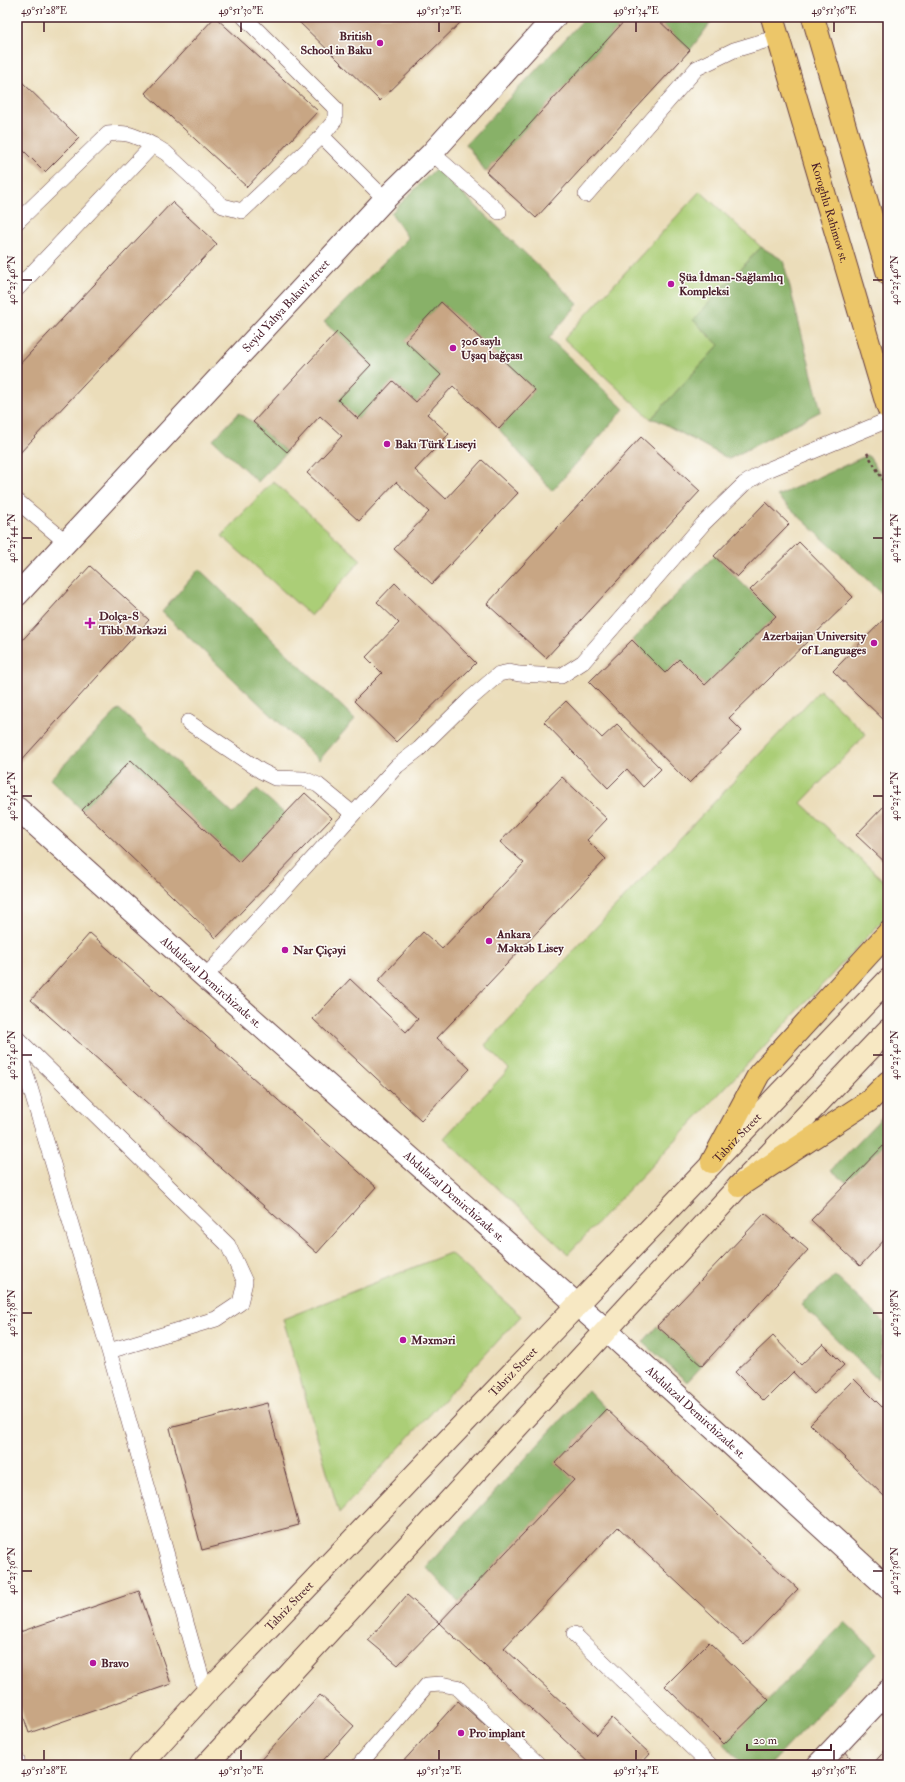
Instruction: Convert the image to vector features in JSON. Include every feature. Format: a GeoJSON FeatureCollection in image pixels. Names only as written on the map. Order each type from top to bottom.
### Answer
{"type":"FeatureCollection","features":[{"type":"Feature","properties":{"kind":"main road"},"geometry":{"type":"LineString","coordinates":[[813,17],[888,274]]}},
{"type":"Feature","properties":{"kind":"main road","name":"Koroghlu Rahimov st."},"geometry":{"type":"LineString","coordinates":[[775,27],[888,408]]}},
{"type":"Feature","properties":{"kind":"main road"},"geometry":{"type":"LineString","coordinates":[[712,1162],[759,1074],[888,933]]}},
{"type":"Feature","properties":{"kind":"main road","name":"Tabriz Street"},"geometry":{"type":"LineString","coordinates":[[140,1765],[206,1693],[578,1306],[712,1162],[888,980]]}},
{"type":"Feature","properties":{"kind":"main road"},"geometry":{"type":"LineString","coordinates":[[206,1765],[739,1186],[888,1030]]}},
{"type":"Feature","properties":{"kind":"main road"},"geometry":{"type":"LineString","coordinates":[[739,1186],[870,1101],[888,1082]]}},
{"type":"Feature","properties":{"kind":"street","name":"Seyid Yahya Bakuvi street"},"geometry":{"type":"LineString","coordinates":[[17,595],[385,198],[432,152],[555,17]]}},
{"type":"Feature","properties":{"kind":"street","name":"Abdulazal Demirchizade st."},"geometry":{"type":"LineString","coordinates":[[17,808],[205,977],[606,1330],[888,1588]]}},
{"type":"Feature","properties":{"kind":"street"},"geometry":{"type":"LineString","coordinates":[[818,1765],[888,1691]]}},
{"type":"Feature","properties":{"kind":"lane"},"geometry":{"type":"LineString","coordinates":[[17,222],[108,134],[120,132],[129,133],[166,153],[223,206],[242,211],[322,136],[335,120],[335,108],[244,17]]}},
{"type":"Feature","properties":{"kind":"lane"},"geometry":{"type":"LineString","coordinates":[[586,195],[697,68],[734,50],[775,27]]}},
{"type":"Feature","properties":{"kind":"lane"},"geometry":{"type":"LineString","coordinates":[[322,136],[385,198]]}},
{"type":"Feature","properties":{"kind":"lane"},"geometry":{"type":"LineString","coordinates":[[17,289],[153,145]]}},
{"type":"Feature","properties":{"kind":"lane"},"geometry":{"type":"LineString","coordinates":[[432,152],[499,212]]}},
{"type":"Feature","properties":{"kind":"lane"},"geometry":{"type":"LineString","coordinates":[[205,977],[352,813],[397,766],[419,748],[470,699],[499,674],[509,672],[519,674],[561,676],[583,662],[703,524],[744,484],[765,471],[888,420]]}},
{"type":"Feature","properties":{"kind":"lane"},"geometry":{"type":"LineString","coordinates":[[17,501],[66,542]]}},
{"type":"Feature","properties":{"kind":"lane"},"geometry":{"type":"LineString","coordinates":[[188,722],[261,771],[275,778],[304,779],[318,785],[352,813]]}},
{"type":"Feature","properties":{"kind":"lane"},"geometry":{"type":"LineString","coordinates":[[17,1038],[228,1245],[245,1282],[240,1303],[216,1318],[109,1351]]}},
{"type":"Feature","properties":{"kind":"lane"},"geometry":{"type":"LineString","coordinates":[[17,1044],[109,1351],[206,1693]]}},
{"type":"Feature","properties":{"kind":"lane"},"geometry":{"type":"LineString","coordinates":[[574,1634],[710,1765]]}},
{"type":"Feature","properties":{"kind":"lane"},"geometry":{"type":"LineString","coordinates":[[359,1765],[427,1685],[441,1684],[457,1687],[539,1765]]}},
{"type":"Feature","properties":{"kind":"lane"},"geometry":{"type":"LineString","coordinates":[[17,1760],[18,1765]]}},
{"type":"Feature","properties":{"kind":"path"},"geometry":{"type":"LineString","coordinates":[[856,433],[888,488]]}},
{"type":"Feature","properties":{"kind":"green space"},"geometry":{"type":"Polygon","coordinates":[[[586,17],[628,17],[486,172],[466,144],[586,17]]]}},
{"type":"Feature","properties":{"kind":"green space"},"geometry":{"type":"Polygon","coordinates":[[[655,17],[715,17],[690,50],[655,17]]]}},
{"type":"Feature","properties":{"kind":"green space"},"geometry":{"type":"Polygon","coordinates":[[[436,168],[578,304],[549,338],[624,409],[552,491],[499,429],[535,390],[441,302],[405,341],[441,375],[416,402],[393,381],[358,419],[338,400],[371,364],[324,322],[408,238],[391,213],[436,168]]]}},
{"type":"Feature","properties":{"kind":"green space","name":"Şüa İdman-Sağlamlıq Kompleksi"},"geometry":{"type":"Polygon","coordinates":[[[700,191],[761,247],[693,320],[719,345],[651,419],[564,339],[700,191]]]}},
{"type":"Feature","properties":{"kind":"green space"},"geometry":{"type":"Polygon","coordinates":[[[761,247],[783,260],[821,411],[729,459],[657,420],[651,419],[719,345],[693,320],[761,247]]]}},
{"type":"Feature","properties":{"kind":"green space"},"geometry":{"type":"Polygon","coordinates":[[[239,413],[253,422],[287,452],[258,482],[213,440],[239,413]]]}},
{"type":"Feature","properties":{"kind":"green space"},"geometry":{"type":"Polygon","coordinates":[[[868,455],[888,485],[888,599],[777,496],[868,455]]]}},
{"type":"Feature","properties":{"kind":"green space"},"geometry":{"type":"Polygon","coordinates":[[[273,481],[361,560],[311,616],[222,536],[273,481]]]}},
{"type":"Feature","properties":{"kind":"green space"},"geometry":{"type":"Polygon","coordinates":[[[714,556],[776,616],[705,685],[679,659],[665,673],[632,640],[714,556]]]}},
{"type":"Feature","properties":{"kind":"green space"},"geometry":{"type":"Polygon","coordinates":[[[199,569],[355,719],[319,760],[162,612],[199,569]]]}},
{"type":"Feature","properties":{"kind":"green space"},"geometry":{"type":"Polygon","coordinates":[[[820,690],[866,734],[801,803],[888,885],[888,915],[568,1254],[444,1138],[509,1069],[485,1045],[820,690]]]}},
{"type":"Feature","properties":{"kind":"green space"},"geometry":{"type":"Polygon","coordinates":[[[119,709],[233,814],[257,789],[285,814],[239,862],[131,760],[82,810],[50,779],[119,709]]]}},
{"type":"Feature","properties":{"kind":"green space"},"geometry":{"type":"Polygon","coordinates":[[[888,1111],[888,1140],[846,1182],[831,1170],[888,1111]]]}},
{"type":"Feature","properties":{"kind":"green space"},"geometry":{"type":"Polygon","coordinates":[[[450,1253],[521,1316],[339,1513],[283,1319],[450,1253]]]}},
{"type":"Feature","properties":{"kind":"green space"},"geometry":{"type":"Polygon","coordinates":[[[835,1276],[884,1322],[877,1379],[801,1304],[835,1276]]]}},
{"type":"Feature","properties":{"kind":"green space"},"geometry":{"type":"Polygon","coordinates":[[[657,1326],[702,1366],[687,1382],[643,1342],[657,1326]]]}},
{"type":"Feature","properties":{"kind":"green space"},"geometry":{"type":"Polygon","coordinates":[[[588,1390],[606,1409],[555,1463],[574,1480],[459,1602],[426,1567],[588,1390]]]}},
{"type":"Feature","properties":{"kind":"green space"},"geometry":{"type":"Polygon","coordinates":[[[845,1622],[877,1653],[770,1765],[744,1765],[724,1744],[845,1622]]]}},
{"type":"Feature","properties":{"kind":"building"},"geometry":{"type":"Polygon","coordinates":[[[215,17],[318,111],[247,187],[145,93],[215,17]]]}},
{"type":"Feature","properties":{"kind":"building","name":"British School in Baku"},"geometry":{"type":"Polygon","coordinates":[[[294,17],[466,17],[380,101],[294,17]]]}},
{"type":"Feature","properties":{"kind":"building"},"geometry":{"type":"Polygon","coordinates":[[[628,17],[655,17],[690,50],[536,218],[486,172],[628,17]]]}},
{"type":"Feature","properties":{"kind":"building"},"geometry":{"type":"Polygon","coordinates":[[[17,77],[79,138],[45,172],[17,144],[17,77]]]}},
{"type":"Feature","properties":{"kind":"building"},"geometry":{"type":"Polygon","coordinates":[[[172,202],[217,244],[17,456],[17,367],[172,202]]]}},
{"type":"Feature","properties":{"kind":"building","name":"Bakı Türk Liseyi"},"geometry":{"type":"Polygon","coordinates":[[[441,302],[535,390],[499,429],[453,386],[427,414],[449,434],[415,470],[446,499],[482,460],[518,493],[432,584],[394,549],[429,512],[396,482],[359,521],[307,473],[342,436],[320,416],[287,452],[253,422],[337,332],[371,365],[338,400],[358,419],[393,381],[416,402],[441,375],[405,341],[441,302]]]}},
{"type":"Feature","properties":{"kind":"building"},"geometry":{"type":"Polygon","coordinates":[[[641,437],[700,491],[546,658],[487,604],[641,437]]]}},
{"type":"Feature","properties":{"kind":"building"},"geometry":{"type":"Polygon","coordinates":[[[766,502],[789,524],[737,577],[714,556],[766,502]]]}},
{"type":"Feature","properties":{"kind":"building"},"geometry":{"type":"Polygon","coordinates":[[[799,542],[853,597],[729,718],[742,731],[689,783],[589,682],[632,640],[665,673],[679,659],[705,685],[776,616],[750,590],[799,542]]]}},
{"type":"Feature","properties":{"kind":"building"},"geometry":{"type":"Polygon","coordinates":[[[90,566],[149,620],[17,765],[17,646],[90,566]]]}},
{"type":"Feature","properties":{"kind":"building"},"geometry":{"type":"Polygon","coordinates":[[[395,583],[476,663],[396,742],[354,701],[382,673],[366,657],[399,623],[377,602],[395,583]]]}},
{"type":"Feature","properties":{"kind":"building","name":"Azerbaijan University of Languages"},"geometry":{"type":"Polygon","coordinates":[[[888,615],[888,724],[833,671],[888,615]]]}},
{"type":"Feature","properties":{"kind":"building"},"geometry":{"type":"Polygon","coordinates":[[[566,701],[602,738],[617,724],[661,769],[643,787],[627,769],[608,788],[544,722],[566,701]]]}},
{"type":"Feature","properties":{"kind":"building"},"geometry":{"type":"Polygon","coordinates":[[[131,760],[239,862],[305,793],[332,818],[216,938],[82,810],[131,760]]]}},
{"type":"Feature","properties":{"kind":"building","name":"Ankara Məktəb Lisey"},"geometry":{"type":"Polygon","coordinates":[[[562,777],[607,819],[587,840],[606,859],[437,1038],[470,1069],[421,1120],[313,1019],[350,979],[406,1032],[418,1019],[378,981],[423,932],[442,949],[524,863],[500,842],[562,777]]]}},
{"type":"Feature","properties":{"kind":"building"},"geometry":{"type":"Polygon","coordinates":[[[888,802],[888,865],[856,835],[888,802]]]}},
{"type":"Feature","properties":{"kind":"building"},"geometry":{"type":"Polygon","coordinates":[[[90,933],[376,1187],[317,1253],[31,1000],[90,933]]]}},
{"type":"Feature","properties":{"kind":"building"},"geometry":{"type":"Polygon","coordinates":[[[888,1141],[888,1236],[860,1266],[811,1220],[888,1141]]]}},
{"type":"Feature","properties":{"kind":"building"},"geometry":{"type":"Polygon","coordinates":[[[765,1213],[808,1250],[702,1366],[657,1326],[765,1213]]]}},
{"type":"Feature","properties":{"kind":"building"},"geometry":{"type":"Polygon","coordinates":[[[773,1336],[801,1365],[823,1344],[844,1365],[814,1394],[793,1372],[764,1401],[735,1372],[773,1336]]]}},
{"type":"Feature","properties":{"kind":"building"},"geometry":{"type":"Polygon","coordinates":[[[854,1379],[888,1413],[888,1500],[810,1424],[854,1379]]]}},
{"type":"Feature","properties":{"kind":"building"},"geometry":{"type":"Polygon","coordinates":[[[267,1403],[299,1525],[202,1550],[170,1428],[267,1403]]]}},
{"type":"Feature","properties":{"kind":"building"},"geometry":{"type":"Polygon","coordinates":[[[606,1409],[798,1589],[744,1645],[618,1527],[504,1648],[597,1735],[612,1718],[650,1754],[640,1765],[591,1765],[439,1623],[574,1480],[555,1463],[606,1409]]]}},
{"type":"Feature","properties":{"kind":"building"},"geometry":{"type":"Polygon","coordinates":[[[139,1591],[171,1684],[29,1733],[17,1697],[17,1633],[139,1591]]]}},
{"type":"Feature","properties":{"kind":"building"},"geometry":{"type":"Polygon","coordinates":[[[407,1595],[439,1623],[398,1665],[368,1640],[407,1595]]]}},
{"type":"Feature","properties":{"kind":"building"},"geometry":{"type":"Polygon","coordinates":[[[709,1642],[769,1700],[724,1744],[665,1686],[709,1642]]]}},
{"type":"Feature","properties":{"kind":"building"},"geometry":{"type":"Polygon","coordinates":[[[320,1695],[354,1726],[319,1765],[256,1765],[320,1695]]]}},
{"type":"Feature","properties":{"kind":"building","name":"Pro implant"},"geometry":{"type":"Polygon","coordinates":[[[458,1701],[530,1765],[400,1765],[458,1701]]]}},
{"type":"Feature","properties":{"kind":"building"},"geometry":{"type":"Polygon","coordinates":[[[842,1747],[856,1765],[826,1765],[842,1747]]]}},
{"type":"Feature","properties":{"kind":"building"},"geometry":{"type":"Polygon","coordinates":[[[888,1747],[888,1765],[872,1765],[888,1747]]]}},
{"type":"Feature","properties":{"kind":"place","name":"British School in Baku"},"geometry":{"type":"Point","coordinates":[380,43]}},
{"type":"Feature","properties":{"kind":"place","name":"Şüa İdman-Sağlamlıq Kompleksi"},"geometry":{"type":"Point","coordinates":[671,284]}},
{"type":"Feature","properties":{"kind":"place","name":"306 saylı Uşaq bağçası"},"geometry":{"type":"Point","coordinates":[453,348]}},
{"type":"Feature","properties":{"kind":"place","name":"Bakı Türk Liseyi"},"geometry":{"type":"Point","coordinates":[387,444]}},
{"type":"Feature","properties":{"kind":"place","name":"Dolça-S Tibb Mərkəzi"},"geometry":{"type":"Point","coordinates":[90,623]}},
{"type":"Feature","properties":{"kind":"place","name":"Azerbaijan University of Languages"},"geometry":{"type":"Point","coordinates":[874,643]}},
{"type":"Feature","properties":{"kind":"place","name":"Ankara Məktəb Lisey"},"geometry":{"type":"Point","coordinates":[489,941]}},
{"type":"Feature","properties":{"kind":"place","name":"Nar Çiçəyi"},"geometry":{"type":"Point","coordinates":[285,950]}},
{"type":"Feature","properties":{"kind":"place","name":"Məxməri"},"geometry":{"type":"Point","coordinates":[403,1340]}},
{"type":"Feature","properties":{"kind":"place","name":"Bravo"},"geometry":{"type":"Point","coordinates":[93,1663]}},
{"type":"Feature","properties":{"kind":"place","name":"Pro implant"},"geometry":{"type":"Point","coordinates":[461,1733]}}]}
